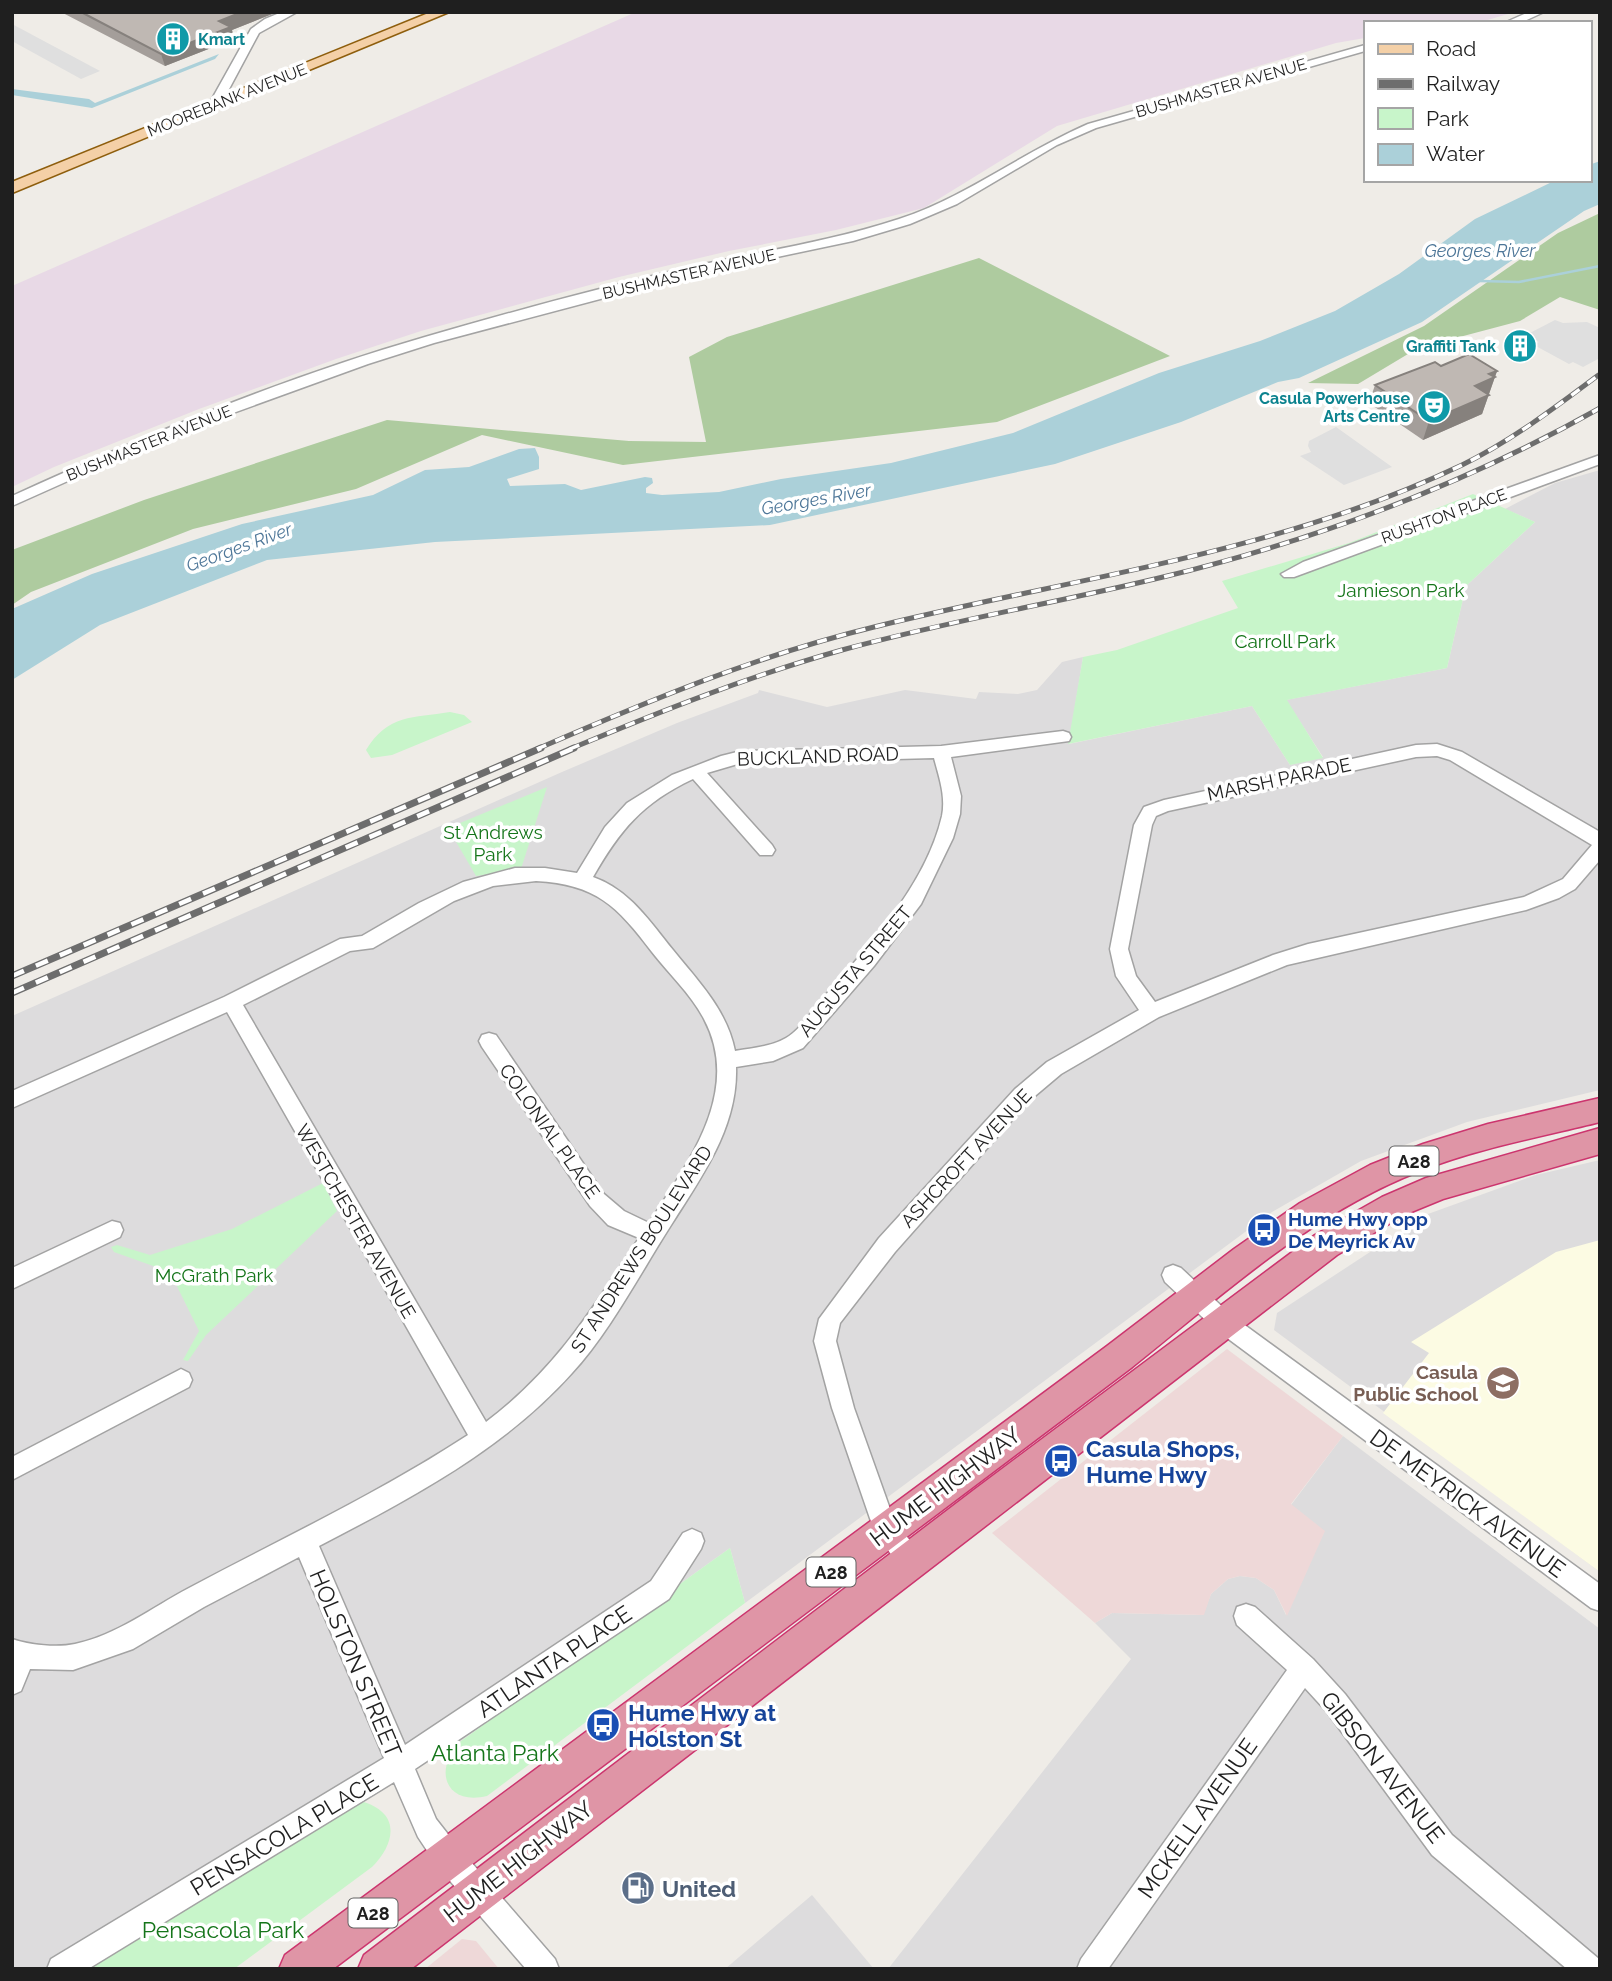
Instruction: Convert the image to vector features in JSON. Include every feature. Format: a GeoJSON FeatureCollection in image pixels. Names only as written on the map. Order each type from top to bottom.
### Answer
{"type":"FeatureCollection","features":[{"type":"Feature","properties":{"kind":"highway","name":"HUME HIGHWAY"},"geometry":{"type":"LineString","coordinates":[[299,1969],[1119,1357],[1184,1286],[1381,1174],[1432,1154],[1600,1110]]}},
{"type":"Feature","properties":{"kind":"highway","name":"HUME HIGHWAY"},"geometry":{"type":"LineString","coordinates":[[378,1969],[1326,1245],[1393,1206],[1437,1186],[1600,1141]]}},
{"type":"Feature","properties":{"kind":"main road","name":"MOOREBANK AVENUE"},"geometry":{"type":"LineString","coordinates":[[12,188],[443,12]]}},
{"type":"Feature","properties":{"kind":"street"},"geometry":{"type":"LineString","coordinates":[[214,106],[255,31],[269,21],[292,12]]}},
{"type":"Feature","properties":{"kind":"street"},"geometry":{"type":"LineString","coordinates":[[1514,21],[1539,12]]}},
{"type":"Feature","properties":{"kind":"street","name":"BUSHMASTER AVENUE"},"geometry":{"type":"LineString","coordinates":[[12,502],[159,435],[363,361],[686,272],[883,229],[953,201],[1053,143],[1091,126],[1364,48]]}},
{"type":"Feature","properties":{"kind":"street"},"geometry":{"type":"LineString","coordinates":[[226,83],[242,89],[258,88]]}},
{"type":"Feature","properties":{"kind":"street","name":"RUSHTON PLACE"},"geometry":{"type":"LineString","coordinates":[[1289,575],[1321,560],[1600,459]]}},
{"type":"Feature","properties":{"kind":"street","name":"BUCKLAND ROAD"},"geometry":{"type":"LineString","coordinates":[[582,881],[622,818],[638,803],[724,759],[941,752],[1063,737]]}},
{"type":"Feature","properties":{"kind":"street","name":"MARSH PARADE"},"geometry":{"type":"LineString","coordinates":[[1152,1012],[1129,986],[1121,970],[1119,949],[1143,825],[1150,812],[1164,806],[1416,751],[1437,750],[1456,755],[1476,766],[1600,841]]}},
{"type":"Feature","properties":{"kind":"street","name":"AUGUSTA STREET"},"geometry":{"type":"LineString","coordinates":[[726,1061],[774,1053],[796,1042],[867,961],[914,899],[944,838],[951,814],[953,796],[941,752]]}},
{"type":"Feature","properties":{"kind":"street"},"geometry":{"type":"LineString","coordinates":[[696,772],[766,850]]}},
{"type":"Feature","properties":{"kind":"street","name":"ASHCROFT AVENUE"},"geometry":{"type":"LineString","coordinates":[[911,1561],[886,1530],[843,1408],[825,1341],[830,1319],[887,1245],[1022,1095],[1063,1062],[1152,1012],[1308,951],[1526,903],[1569,884],[1600,847]]}},
{"type":"Feature","properties":{"kind":"street","name":"ST ANDREWS BOULEVARD"},"geometry":{"type":"LineString","coordinates":[[12,1100],[231,1002],[347,944],[366,943],[470,888],[518,874],[538,874],[582,881],[607,891],[624,904],[704,1003],[718,1027],[726,1061],[727,1084],[715,1134],[702,1159],[566,1364],[518,1412],[483,1439],[412,1485],[195,1598],[124,1640],[73,1657],[18,1654]]}},
{"type":"Feature","properties":{"kind":"street","name":"WESTCHESTER AVENUE"},"geometry":{"type":"LineString","coordinates":[[231,1002],[483,1439]]}},
{"type":"Feature","properties":{"kind":"street","name":"COLONIAL PLACE"},"geometry":{"type":"LineString","coordinates":[[489,1041],[597,1200],[616,1218],[653,1235]]}},
{"type":"Feature","properties":{"kind":"street"},"geometry":{"type":"LineString","coordinates":[[12,1279],[112,1230]]}},
{"type":"Feature","properties":{"kind":"street","name":"DE MEYRICK AVENUE"},"geometry":{"type":"LineString","coordinates":[[1184,1286],[1223,1322],[1600,1599]]}},
{"type":"Feature","properties":{"kind":"street"},"geometry":{"type":"LineString","coordinates":[[12,1469],[181,1380]]}},
{"type":"Feature","properties":{"kind":"street","name":"ATLANTA PLACE"},"geometry":{"type":"LineString","coordinates":[[399,1764],[660,1590],[692,1541]]}},
{"type":"Feature","properties":{"kind":"street","name":"HOLSTON STREET"},"geometry":{"type":"LineString","coordinates":[[305,1542],[427,1828],[448,1857],[545,1969]]}},
{"type":"Feature","properties":{"kind":"street","name":"GIBSON AVENUE"},"geometry":{"type":"LineString","coordinates":[[1246,1616],[1304,1668],[1336,1703],[1442,1845],[1589,1969]]}},
{"type":"Feature","properties":{"kind":"street"},"geometry":{"type":"LineString","coordinates":[[12,1682],[18,1654]]}},
{"type":"Feature","properties":{"kind":"street","name":"MCKELL AVENUE"},"geometry":{"type":"LineString","coordinates":[[1091,1969],[1304,1668]]}},
{"type":"Feature","properties":{"kind":"street","name":"PENSACOLA PLACE"},"geometry":{"type":"LineString","coordinates":[[61,1969],[399,1764]]}},
{"type":"Feature","properties":{"kind":"shaded area"},"geometry":{"type":"Polygon","coordinates":[[[636,12],[1515,12],[1484,21],[1364,21],[1364,38],[1336,43],[1057,126],[924,208],[619,277],[421,331],[199,409],[54,467],[12,487],[12,286],[636,12]]]}},
{"type":"Feature","properties":{"kind":"shaded area"},"geometry":{"type":"Polygon","coordinates":[[[12,24],[100,71],[81,79],[12,41],[12,24]]]}},
{"type":"Feature","properties":{"kind":"shaded area"},"geometry":{"type":"Polygon","coordinates":[[[1555,320],[1563,323],[1587,322],[1600,328],[1600,358],[1583,367],[1573,362],[1569,364],[1534,345],[1539,342],[1526,335],[1555,320]]]}},
{"type":"Feature","properties":{"kind":"shaded area"},"geometry":{"type":"Polygon","coordinates":[[[1336,427],[1392,467],[1344,485],[1300,456],[1311,452],[1309,441],[1336,427]]]}},
{"type":"Feature","properties":{"kind":"shaded area"},"geometry":{"type":"Polygon","coordinates":[[[1600,470],[1600,1090],[1467,1122],[1361,1161],[1272,1212],[745,1603],[730,1548],[461,1741],[84,1969],[12,1969],[12,1016],[562,772],[677,723],[758,693],[759,690],[827,707],[905,690],[976,699],[979,692],[1018,694],[1037,690],[1062,662],[1083,657],[1069,744],[1252,706],[1290,765],[1323,757],[1286,700],[1447,668],[1466,586],[1535,522],[1505,509],[1555,483],[1600,470]]]}},
{"type":"Feature","properties":{"kind":"shaded area"},"geometry":{"type":"Polygon","coordinates":[[[1600,1160],[1600,1572],[1274,1330],[1277,1313],[1428,1214],[1536,1175],[1600,1160]]]}},
{"type":"Feature","properties":{"kind":"shaded area","name":"Casula Public School"},"geometry":{"type":"Polygon","coordinates":[[[1600,1240],[1600,1572],[1383,1413],[1429,1353],[1411,1342],[1556,1252],[1600,1240]]]}},
{"type":"Feature","properties":{"kind":"shaded area"},"geometry":{"type":"Polygon","coordinates":[[[1227,1349],[1343,1436],[1291,1504],[1325,1531],[1287,1616],[1274,1590],[1256,1578],[1240,1576],[1228,1579],[1211,1594],[1204,1615],[1112,1613],[1095,1623],[992,1533],[1227,1349]]]}},
{"type":"Feature","properties":{"kind":"shaded area"},"geometry":{"type":"Polygon","coordinates":[[[1343,1436],[1600,1629],[1600,1969],[888,1969],[1131,1659],[1095,1623],[1112,1613],[1203,1615],[1211,1594],[1228,1579],[1240,1576],[1256,1578],[1274,1590],[1286,1615],[1291,1505],[1343,1436]]]}},
{"type":"Feature","properties":{"kind":"shaded area"},"geometry":{"type":"Polygon","coordinates":[[[812,1895],[874,1969],[725,1969],[812,1895]]]}},
{"type":"Feature","properties":{"kind":"shaded area"},"geometry":{"type":"Polygon","coordinates":[[[462,1939],[476,1941],[499,1969],[425,1969],[462,1939]]]}},
{"type":"Feature","properties":{"kind":"green space"},"geometry":{"type":"Polygon","coordinates":[[[1600,213],[1600,310],[1560,297],[1520,321],[1418,348],[1358,384],[1308,383],[1424,326],[1558,233],[1600,213]]]}},
{"type":"Feature","properties":{"kind":"green space"},"geometry":{"type":"Polygon","coordinates":[[[979,258],[1170,356],[997,422],[623,465],[482,435],[356,489],[193,529],[31,592],[12,605],[12,550],[144,500],[387,420],[629,441],[706,442],[689,357],[727,337],[979,258]]]}},
{"type":"Feature","properties":{"kind":"green space","name":"Carroll Park"},"geometry":{"type":"Polygon","coordinates":[[[1473,494],[1535,522],[1466,586],[1447,668],[1287,700],[1323,758],[1290,765],[1252,706],[1068,744],[1083,657],[1117,650],[1238,608],[1222,581],[1349,543],[1473,494]]]}},
{"type":"Feature","properties":{"kind":"green space"},"geometry":{"type":"Polygon","coordinates":[[[450,712],[464,715],[472,722],[392,755],[371,758],[366,750],[374,738],[392,724],[413,717],[450,712]]]}},
{"type":"Feature","properties":{"kind":"green space","name":"St Andrews Park"},"geometry":{"type":"Polygon","coordinates":[[[547,787],[521,869],[476,876],[448,828],[547,787]]]}},
{"type":"Feature","properties":{"kind":"green space","name":"McGrath Park"},"geometry":{"type":"Polygon","coordinates":[[[323,1183],[337,1211],[206,1335],[188,1361],[183,1360],[199,1331],[170,1272],[114,1252],[111,1247],[117,1245],[150,1255],[232,1229],[323,1183]]]}},
{"type":"Feature","properties":{"kind":"green space","name":"Atlanta Park"},"geometry":{"type":"Polygon","coordinates":[[[730,1548],[745,1603],[487,1796],[472,1798],[452,1790],[447,1782],[447,1762],[461,1741],[730,1548]]]}},
{"type":"Feature","properties":{"kind":"green space","name":"Pensacola Park"},"geometry":{"type":"Polygon","coordinates":[[[364,1802],[376,1807],[389,1822],[389,1839],[380,1858],[372,1867],[234,1969],[84,1969],[350,1807],[364,1802]]]}},
{"type":"Feature","properties":{"kind":"water"},"geometry":{"type":"Polygon","coordinates":[[[219,54],[215,59],[92,108],[12,95],[12,89],[89,99],[95,103],[219,54]]]}},
{"type":"Feature","properties":{"kind":"water","name":"Georges River"},"geometry":{"type":"Polygon","coordinates":[[[1600,161],[1600,204],[1584,211],[1422,322],[1299,378],[1278,382],[1181,422],[1055,464],[770,525],[435,542],[267,560],[100,625],[12,680],[12,609],[92,574],[242,524],[373,495],[425,470],[469,467],[519,449],[535,448],[539,457],[539,469],[507,479],[510,486],[565,484],[581,490],[645,477],[652,478],[653,483],[646,488],[646,493],[662,495],[719,492],[781,479],[891,463],[1013,433],[1159,373],[1260,341],[1335,311],[1399,274],[1475,219],[1552,182],[1591,182],[1591,164],[1600,161]]]}},
{"type":"Feature","properties":{"kind":"building","name":"Kmart"},"geometry":{"type":"Polygon","coordinates":[[[81,12],[242,12],[219,21],[231,27],[161,54],[81,12]]]}},
{"type":"Feature","properties":{"kind":"building"},"geometry":{"type":"Polygon","coordinates":[[[1469,354],[1497,371],[1489,374],[1495,377],[1475,386],[1489,395],[1429,421],[1375,385],[1435,362],[1441,366],[1469,354]]]}},
{"type":"Feature","properties":{"kind":"waterway"},"geometry":{"type":"LineString","coordinates":[[1480,281],[1519,282],[1600,266]]}},
{"type":"Feature","properties":{"kind":"railway"},"geometry":{"type":"LineString","coordinates":[[537,749],[703,681],[831,638],[1173,561],[1320,521],[1391,496],[1480,456],[1533,423],[1600,374]]}},
{"type":"Feature","properties":{"kind":"railway"},"geometry":{"type":"LineString","coordinates":[[570,749],[705,695],[842,650],[1163,577],[1332,528],[1387,508],[1495,462],[1600,408]]}},
{"type":"Feature","properties":{"kind":"railway"},"geometry":{"type":"LineString","coordinates":[[12,976],[541,748]]}},
{"type":"Feature","properties":{"kind":"railway"},"geometry":{"type":"LineString","coordinates":[[12,993],[574,748]]}},
{"type":"Feature","properties":{"kind":"place","name":"Kmart"},"geometry":{"type":"Point","coordinates":[173,39]}},
{"type":"Feature","properties":{"kind":"place","name":"Graffiti Tank"},"geometry":{"type":"Point","coordinates":[1520,346]}},
{"type":"Feature","properties":{"kind":"place","name":"Casula Powerhouse Arts Centre"},"geometry":{"type":"Point","coordinates":[1434,407]}},
{"type":"Feature","properties":{"kind":"place","name":"Hume Hwy opp De Meyrick Av"},"geometry":{"type":"Point","coordinates":[1264,1230]}},
{"type":"Feature","properties":{"kind":"place","name":"Casula Public School"},"geometry":{"type":"Point","coordinates":[1503,1383]}},
{"type":"Feature","properties":{"kind":"place","name":"Casula Shops, Hume Hwy"},"geometry":{"type":"Point","coordinates":[1061,1461]}},
{"type":"Feature","properties":{"kind":"place","name":"Hume Hwy at Holston St"},"geometry":{"type":"Point","coordinates":[603,1725]}},
{"type":"Feature","properties":{"kind":"place","name":"United"},"geometry":{"type":"Point","coordinates":[638,1888]}},
{"type":"Feature","properties":{"kind":"park label","name":"Jamieson Park"},"geometry":{"type":"Point","coordinates":[1401,590]}}]}
